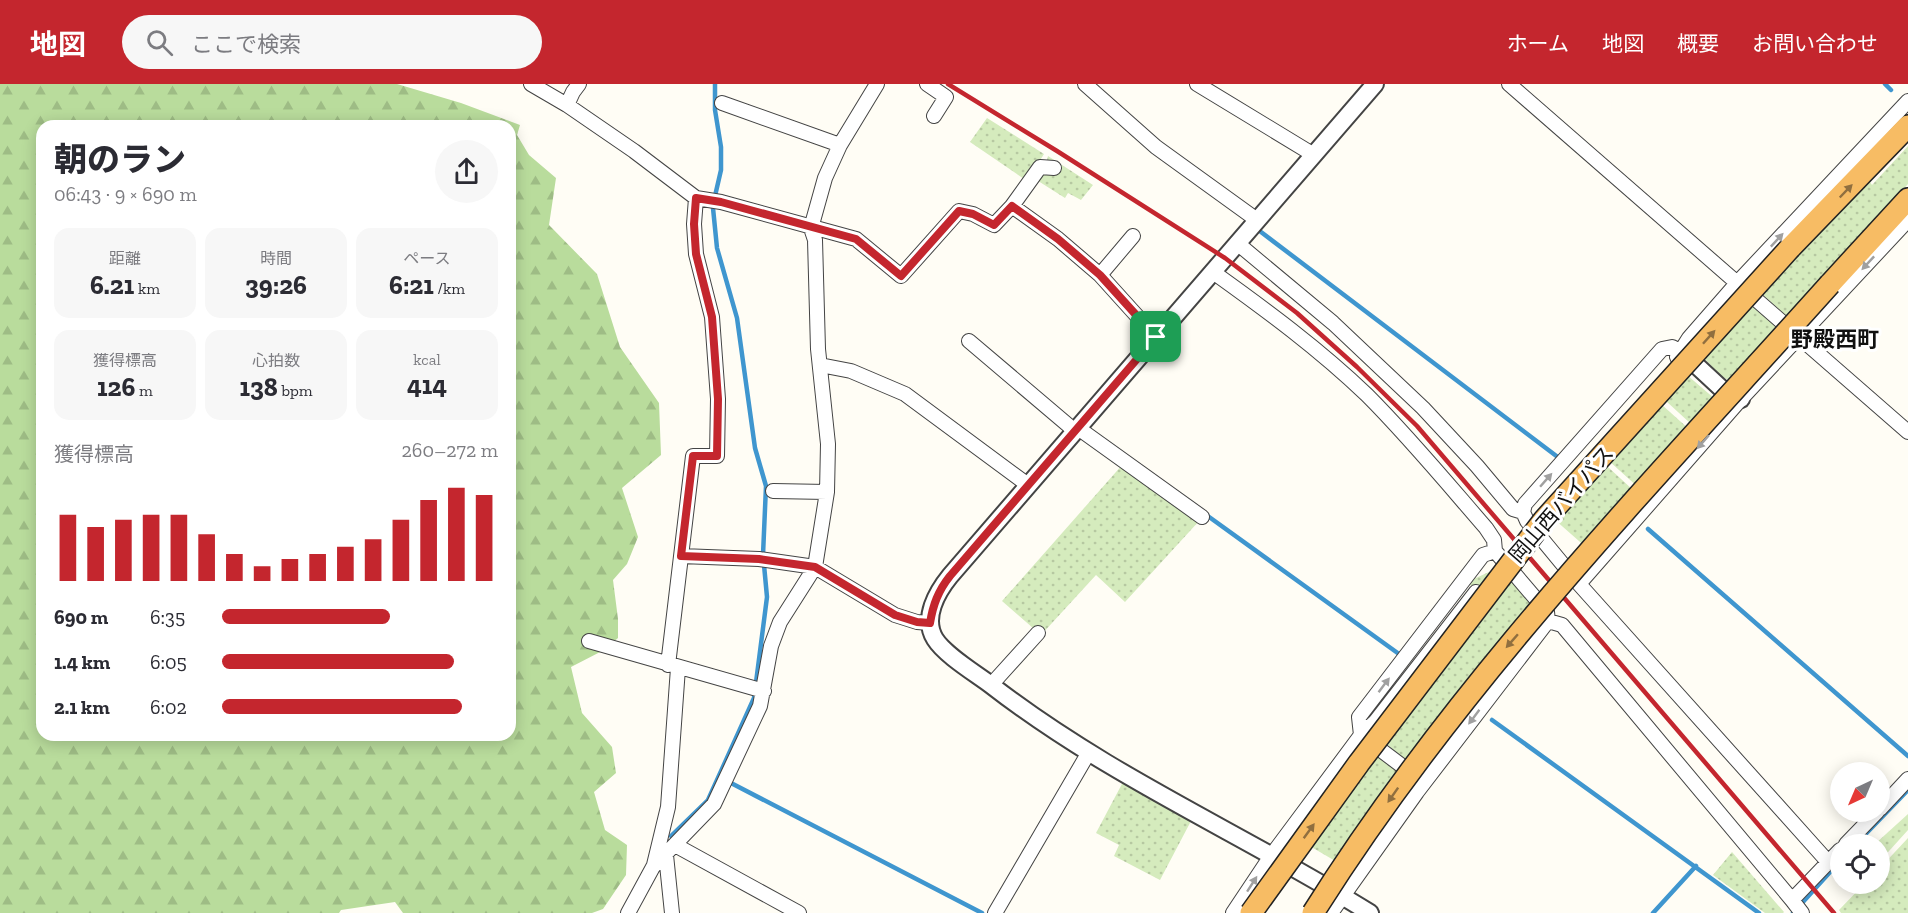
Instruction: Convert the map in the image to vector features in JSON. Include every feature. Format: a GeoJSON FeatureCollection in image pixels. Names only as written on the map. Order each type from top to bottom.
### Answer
{"type":"FeatureCollection","features":[{"type":"Feature","properties":{"kind":"highway","name":"岡山西バイパス"},"geometry":{"type":"LineString","coordinates":[[1251,913],[1359,763],[1544,520],[1791,248],[1908,126]]}},
{"type":"Feature","properties":{"kind":"highway"},"geometry":{"type":"LineString","coordinates":[[1313,913],[1397,789],[1493,663],[1584,557],[1908,199]]}},
{"type":"Feature","properties":{"kind":"street"},"geometry":{"type":"LineString","coordinates":[[531,84],[567,105],[634,151],[696,198],[721,202],[856,239],[901,276],[959,211],[973,214],[994,225],[1012,206],[1040,167],[1054,168]]}},
{"type":"Feature","properties":{"kind":"street"},"geometry":{"type":"LineString","coordinates":[[567,105],[579,84]]}},
{"type":"Feature","properties":{"kind":"street"},"geometry":{"type":"LineString","coordinates":[[653,867],[714,804],[760,706],[758,690],[780,622],[815,567],[827,492],[828,444],[820,365],[815,240],[811,228],[825,178],[840,145],[877,84]]}},
{"type":"Feature","properties":{"kind":"street"},"geometry":{"type":"LineString","coordinates":[[927,84],[946,97],[934,116]]}},
{"type":"Feature","properties":{"kind":"street"},"geometry":{"type":"LineString","coordinates":[[1085,84],[1156,147],[1257,220]]}},
{"type":"Feature","properties":{"kind":"street"},"geometry":{"type":"LineString","coordinates":[[1197,84],[1314,155]]}},
{"type":"Feature","properties":{"kind":"street"},"geometry":{"type":"LineString","coordinates":[[1370,913],[1271,855],[1149,789],[1089,752],[991,685],[947,651],[935,638],[930,623],[932,607],[940,588],[1375,84]]}},
{"type":"Feature","properties":{"kind":"street"},"geometry":{"type":"LineString","coordinates":[[1509,84],[1908,432]]}},
{"type":"Feature","properties":{"kind":"street"},"geometry":{"type":"LineString","coordinates":[[1561,487],[1682,352],[1689,338],[1737,283],[1908,101]]}},
{"type":"Feature","properties":{"kind":"street"},"geometry":{"type":"LineString","coordinates":[[722,103],[840,145]]}},
{"type":"Feature","properties":{"kind":"street"},"geometry":{"type":"LineString","coordinates":[[628,913],[653,867],[668,807],[673,666],[681,556],[693,456],[717,456],[718,399],[712,317],[696,254],[694,224],[696,198]]}},
{"type":"Feature","properties":{"kind":"street"},"geometry":{"type":"LineString","coordinates":[[1012,206],[1058,239],[1100,275],[1156,337]]}},
{"type":"Feature","properties":{"kind":"street"},"geometry":{"type":"LineString","coordinates":[[1579,584],[1741,399],[1908,220]]}},
{"type":"Feature","properties":{"kind":"street"},"geometry":{"type":"LineString","coordinates":[[1100,275],[1133,236]]}},
{"type":"Feature","properties":{"kind":"street"},"geometry":{"type":"LineString","coordinates":[[1238,243],[1349,338],[1423,408],[1513,509],[1523,512]]}},
{"type":"Feature","properties":{"kind":"street"},"geometry":{"type":"LineString","coordinates":[[1213,272],[1275,316],[1366,394],[1421,452],[1486,528],[1494,540],[1495,551],[1547,612],[1548,621],[1417,792],[1331,913]]}},
{"type":"Feature","properties":{"kind":"street"},"geometry":{"type":"LineString","coordinates":[[969,341],[1077,429],[1202,517]]}},
{"type":"Feature","properties":{"kind":"street"},"geometry":{"type":"LineString","coordinates":[[1548,621],[1562,625],[1798,907],[1829,863],[1579,584],[1532,528],[1523,512],[1525,504],[1662,348],[1672,347],[1682,352],[1723,390],[1741,399]]}},
{"type":"Feature","properties":{"kind":"street"},"geometry":{"type":"LineString","coordinates":[[820,365],[851,370],[905,394],[1028,485]]}},
{"type":"Feature","properties":{"kind":"street"},"geometry":{"type":"LineString","coordinates":[[772,491],[827,492]]}},
{"type":"Feature","properties":{"kind":"street"},"geometry":{"type":"LineString","coordinates":[[1417,792],[1414,775],[1361,735],[1359,717],[1483,555],[1495,551]]}},
{"type":"Feature","properties":{"kind":"street"},"geometry":{"type":"LineString","coordinates":[[681,556],[759,559],[815,567],[895,615],[917,622],[930,623]]}},
{"type":"Feature","properties":{"kind":"street"},"geometry":{"type":"LineString","coordinates":[[1233,913],[1271,855],[1361,735],[1375,722],[1477,591]]}},
{"type":"Feature","properties":{"kind":"street"},"geometry":{"type":"LineString","coordinates":[[991,685],[1038,633]]}},
{"type":"Feature","properties":{"kind":"street"},"geometry":{"type":"LineString","coordinates":[[589,641],[758,690]]}},
{"type":"Feature","properties":{"kind":"street"},"geometry":{"type":"LineString","coordinates":[[995,913],[1089,752]]}},
{"type":"Feature","properties":{"kind":"street"},"geometry":{"type":"LineString","coordinates":[[1890,798],[1908,779]]}},
{"type":"Feature","properties":{"kind":"street"},"geometry":{"type":"LineString","coordinates":[[1855,834],[1867,822]]}},
{"type":"Feature","properties":{"kind":"street"},"geometry":{"type":"LineString","coordinates":[[670,850],[793,911]]}},
{"type":"Feature","properties":{"kind":"street"},"geometry":{"type":"LineString","coordinates":[[670,850],[672,913]]}},
{"type":"Feature","properties":{"kind":"green space"},"geometry":{"type":"Polygon","coordinates":[[[0,84],[397,84],[461,103],[507,120],[36,120],[36,741],[516,741],[516,124],[520,125],[517,135],[529,155],[556,178],[549,225],[597,274],[620,347],[659,403],[661,455],[622,488],[638,537],[627,564],[613,580],[618,638],[604,650],[571,667],[582,713],[612,747],[616,773],[594,792],[605,830],[627,845],[626,875],[603,909],[592,913],[403,913],[395,902],[341,910],[339,913],[0,913],[0,84]]]}},
{"type":"Feature","properties":{"kind":"green space"},"geometry":{"type":"Polygon","coordinates":[[[987,118],[1044,154],[1027,181],[970,142],[987,118]]]}},
{"type":"Feature","properties":{"kind":"green space"},"geometry":{"type":"Polygon","coordinates":[[[1908,146],[1908,184],[1788,317],[1762,294],[1807,244],[1870,182],[1872,185],[1908,146]]]}},
{"type":"Feature","properties":{"kind":"green space"},"geometry":{"type":"Polygon","coordinates":[[[1048,156],[1093,185],[1081,200],[1068,193],[1065,198],[1035,179],[1041,171],[1058,167],[1047,160],[1048,156]]]}},
{"type":"Feature","properties":{"kind":"green space"},"geometry":{"type":"Polygon","coordinates":[[[1742,293],[1789,336],[1732,382],[1721,376],[1701,355],[1742,293]]]}},
{"type":"Feature","properties":{"kind":"green space"},"geometry":{"type":"Polygon","coordinates":[[[1672,370],[1687,375],[1715,399],[1730,405],[1701,438],[1703,435],[1654,390],[1672,370]]]}},
{"type":"Feature","properties":{"kind":"green space"},"geometry":{"type":"Polygon","coordinates":[[[1653,391],[1651,395],[1700,439],[1649,497],[1599,452],[1653,391]]]}},
{"type":"Feature","properties":{"kind":"green space"},"geometry":{"type":"Polygon","coordinates":[[[1596,456],[1645,501],[1596,556],[1546,512],[1596,456]]]}},
{"type":"Feature","properties":{"kind":"green space"},"geometry":{"type":"Polygon","coordinates":[[[1123,464],[1200,520],[1125,602],[1096,575],[1041,635],[1002,601],[1123,464]]]}},
{"type":"Feature","properties":{"kind":"green space"},"geometry":{"type":"Polygon","coordinates":[[[1500,567],[1540,614],[1482,699],[1464,713],[1455,734],[1422,778],[1374,731],[1479,593],[1467,582],[1500,567]]]}},
{"type":"Feature","properties":{"kind":"green space"},"geometry":{"type":"Polygon","coordinates":[[[1361,742],[1409,781],[1411,786],[1398,809],[1373,837],[1354,872],[1296,838],[1361,742]]]}},
{"type":"Feature","properties":{"kind":"green space"},"geometry":{"type":"Polygon","coordinates":[[[1123,782],[1191,821],[1160,880],[1114,856],[1119,845],[1096,833],[1123,782]]]}},
{"type":"Feature","properties":{"kind":"green space"},"geometry":{"type":"Polygon","coordinates":[[[1908,814],[1908,830],[1890,850],[1890,834],[1886,834],[1908,814]]]}},
{"type":"Feature","properties":{"kind":"green space"},"geometry":{"type":"Polygon","coordinates":[[[1908,838],[1908,913],[1841,913],[1839,910],[1854,894],[1890,894],[1890,857],[1908,838]]]}},
{"type":"Feature","properties":{"kind":"green space"},"geometry":{"type":"Polygon","coordinates":[[[1732,852],[1783,913],[1765,913],[1713,875],[1732,852]]]}},
{"type":"Feature","properties":{"kind":"waterway"},"geometry":{"type":"LineString","coordinates":[[715,84],[715,110],[721,147],[721,170],[715,196]]}},
{"type":"Feature","properties":{"kind":"waterway"},"geometry":{"type":"LineString","coordinates":[[1885,84],[1891,90]]}},
{"type":"Feature","properties":{"kind":"waterway"},"geometry":{"type":"LineString","coordinates":[[713,208],[717,248],[737,318],[755,448],[766,486],[763,555]]}},
{"type":"Feature","properties":{"kind":"waterway"},"geometry":{"type":"LineString","coordinates":[[1261,232],[1559,458]]}},
{"type":"Feature","properties":{"kind":"waterway"},"geometry":{"type":"LineString","coordinates":[[1205,514],[1399,654]]}},
{"type":"Feature","properties":{"kind":"waterway"},"geometry":{"type":"LineString","coordinates":[[1648,529],[1908,756]]}},
{"type":"Feature","properties":{"kind":"waterway"},"geometry":{"type":"LineString","coordinates":[[671,836],[708,800],[754,698],[767,597],[764,565]]}},
{"type":"Feature","properties":{"kind":"waterway"},"geometry":{"type":"LineString","coordinates":[[1492,720],[1759,913]]}},
{"type":"Feature","properties":{"kind":"waterway"},"geometry":{"type":"LineString","coordinates":[[731,783],[982,913]]}},
{"type":"Feature","properties":{"kind":"waterway"},"geometry":{"type":"LineString","coordinates":[[1866,834],[1908,790]]}},
{"type":"Feature","properties":{"kind":"waterway"},"geometry":{"type":"LineString","coordinates":[[1653,913],[1696,866]]}},
{"type":"Feature","properties":{"kind":"waterway"},"geometry":{"type":"LineString","coordinates":[[1793,913],[1830,872]]}},
{"type":"Feature","properties":{"kind":"railway"},"geometry":{"type":"LineString","coordinates":[[948,84],[1225,258],[1297,313],[1357,367],[1417,426],[1834,913]]}},
{"type":"Feature","properties":{"kind":"district","name":"野殿西町"},"geometry":{"type":"Point","coordinates":[1835,339]}},
{"type":"Feature","properties":{"kind":"route"},"geometry":{"type":"LineString","coordinates":[[696,198],[721,202],[856,239],[901,276],[959,211],[973,214],[994,225],[1012,206],[1058,239],[1100,275],[1156,337],[940,588],[932,607],[930,623],[917,622],[895,615],[815,567],[759,559],[681,556],[693,456],[717,456],[718,399],[712,317],[696,254],[694,224],[696,198]]}}]}
